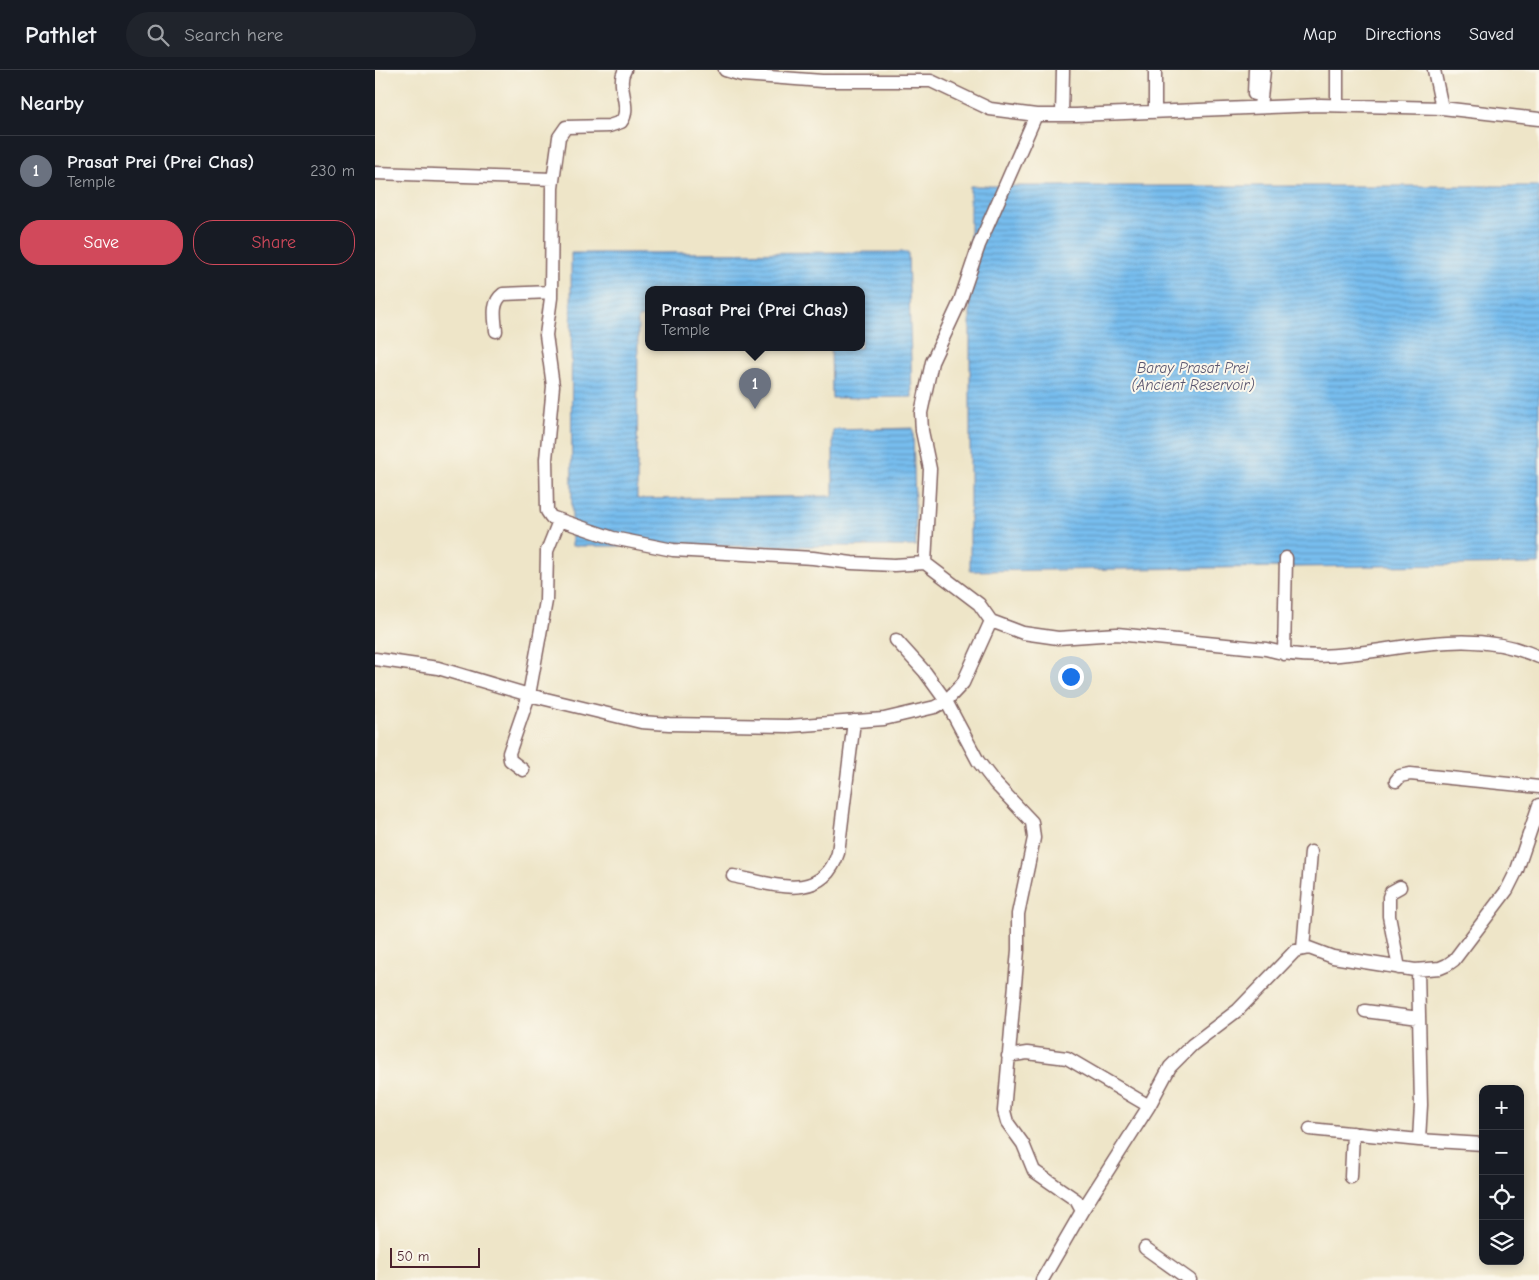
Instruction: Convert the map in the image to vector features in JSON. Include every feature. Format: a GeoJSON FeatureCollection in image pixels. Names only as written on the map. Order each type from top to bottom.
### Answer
{"type":"FeatureCollection","features":[{"type":"Feature","properties":{"kind":"street"},"geometry":{"type":"LineString","coordinates":[[625,70],[621,78],[624,119],[617,124],[609,126],[566,127],[559,137],[553,179],[550,230],[551,292],[546,336],[553,375],[546,459],[547,504],[551,517],[613,538],[673,550],[813,558],[869,564],[925,563],[979,604],[991,621],[1023,633],[1058,638],[1117,634],[1266,649],[1284,654],[1323,657],[1436,641],[1469,640],[1526,651],[1539,657]]}},
{"type":"Feature","properties":{"kind":"street"},"geometry":{"type":"LineString","coordinates":[[725,70],[741,75],[808,80],[931,81],[990,109],[1036,115],[1337,105],[1442,108],[1539,119]]}},
{"type":"Feature","properties":{"kind":"street"},"geometry":{"type":"LineString","coordinates":[[1062,115],[1063,70]]}},
{"type":"Feature","properties":{"kind":"street"},"geometry":{"type":"LineString","coordinates":[[1155,70],[1155,111]]}},
{"type":"Feature","properties":{"kind":"street"},"geometry":{"type":"LineString","coordinates":[[1255,70],[1257,107]]}},
{"type":"Feature","properties":{"kind":"street"},"geometry":{"type":"LineString","coordinates":[[1257,107],[1265,70]]}},
{"type":"Feature","properties":{"kind":"street"},"geometry":{"type":"LineString","coordinates":[[1337,70],[1337,105]]}},
{"type":"Feature","properties":{"kind":"street"},"geometry":{"type":"LineString","coordinates":[[1434,70],[1442,108]]}},
{"type":"Feature","properties":{"kind":"street"},"geometry":{"type":"LineString","coordinates":[[925,563],[930,469],[922,430],[921,413],[931,362],[959,304],[979,245],[1036,115]]}},
{"type":"Feature","properties":{"kind":"street"},"geometry":{"type":"LineString","coordinates":[[375,173],[553,179]]}},
{"type":"Feature","properties":{"kind":"street"},"geometry":{"type":"LineString","coordinates":[[496,331],[494,310],[500,296],[503,294],[551,292]]}},
{"type":"Feature","properties":{"kind":"street"},"geometry":{"type":"LineString","coordinates":[[523,770],[514,765],[509,756],[529,695],[546,601],[547,551],[559,521]]}},
{"type":"Feature","properties":{"kind":"street"},"geometry":{"type":"LineString","coordinates":[[1284,654],[1286,558]]}},
{"type":"Feature","properties":{"kind":"street"},"geometry":{"type":"LineString","coordinates":[[375,659],[438,668],[529,695],[641,722],[789,726],[884,719],[935,707],[945,701],[963,683],[991,621]]}},
{"type":"Feature","properties":{"kind":"street"},"geometry":{"type":"LineString","coordinates":[[896,640],[925,672],[945,701],[978,762],[995,783],[1029,818],[1033,828],[1034,838],[1016,928],[1017,950],[1004,1103],[1007,1122],[1023,1144],[1034,1171],[1076,1200],[1082,1211]]}},
{"type":"Feature","properties":{"kind":"street"},"geometry":{"type":"LineString","coordinates":[[733,876],[778,886],[800,887],[827,876],[834,866],[838,853],[854,721]]}},
{"type":"Feature","properties":{"kind":"street"},"geometry":{"type":"LineString","coordinates":[[1396,781],[1401,776],[1410,774],[1539,787]]}},
{"type":"Feature","properties":{"kind":"street"},"geometry":{"type":"LineString","coordinates":[[1042,1280],[1082,1211],[1149,1106],[1170,1067],[1192,1045],[1238,1010],[1295,951],[1309,948],[1333,957],[1418,970],[1440,968],[1454,960],[1507,890],[1517,870],[1539,805]]}},
{"type":"Feature","properties":{"kind":"street"},"geometry":{"type":"LineString","coordinates":[[1303,949],[1311,852]]}},
{"type":"Feature","properties":{"kind":"street"},"geometry":{"type":"LineString","coordinates":[[1399,968],[1388,905],[1391,892],[1400,887]]}},
{"type":"Feature","properties":{"kind":"street"},"geometry":{"type":"LineString","coordinates":[[1418,970],[1421,1105],[1419,1140]]}},
{"type":"Feature","properties":{"kind":"street"},"geometry":{"type":"LineString","coordinates":[[1365,1011],[1419,1018]]}},
{"type":"Feature","properties":{"kind":"street"},"geometry":{"type":"LineString","coordinates":[[1008,1056],[1027,1053],[1067,1058],[1149,1106]]}},
{"type":"Feature","properties":{"kind":"street"},"geometry":{"type":"LineString","coordinates":[[1310,1129],[1479,1144]]}},
{"type":"Feature","properties":{"kind":"street"},"geometry":{"type":"LineString","coordinates":[[1351,1177],[1353,1133]]}},
{"type":"Feature","properties":{"kind":"street"},"geometry":{"type":"LineString","coordinates":[[1145,1248],[1190,1280]]}},
{"type":"Feature","properties":{"kind":"water","name":"Baray Prasat Prei (Ancient Reservoir)"},"geometry":{"type":"Polygon","coordinates":[[[970,186],[1539,186],[1539,564],[970,571],[970,186]]]}},
{"type":"Feature","properties":{"kind":"water"},"geometry":{"type":"Polygon","coordinates":[[[908,252],[912,397],[832,398],[831,351],[865,351],[865,286],[645,286],[645,317],[638,318],[637,499],[833,496],[833,430],[913,428],[916,546],[572,546],[571,253],[908,252]]]}},
{"type":"Feature","properties":{"kind":"place","name":"Prasat Prei (Prei Chas)"},"geometry":{"type":"Point","coordinates":[755,409]}}]}
